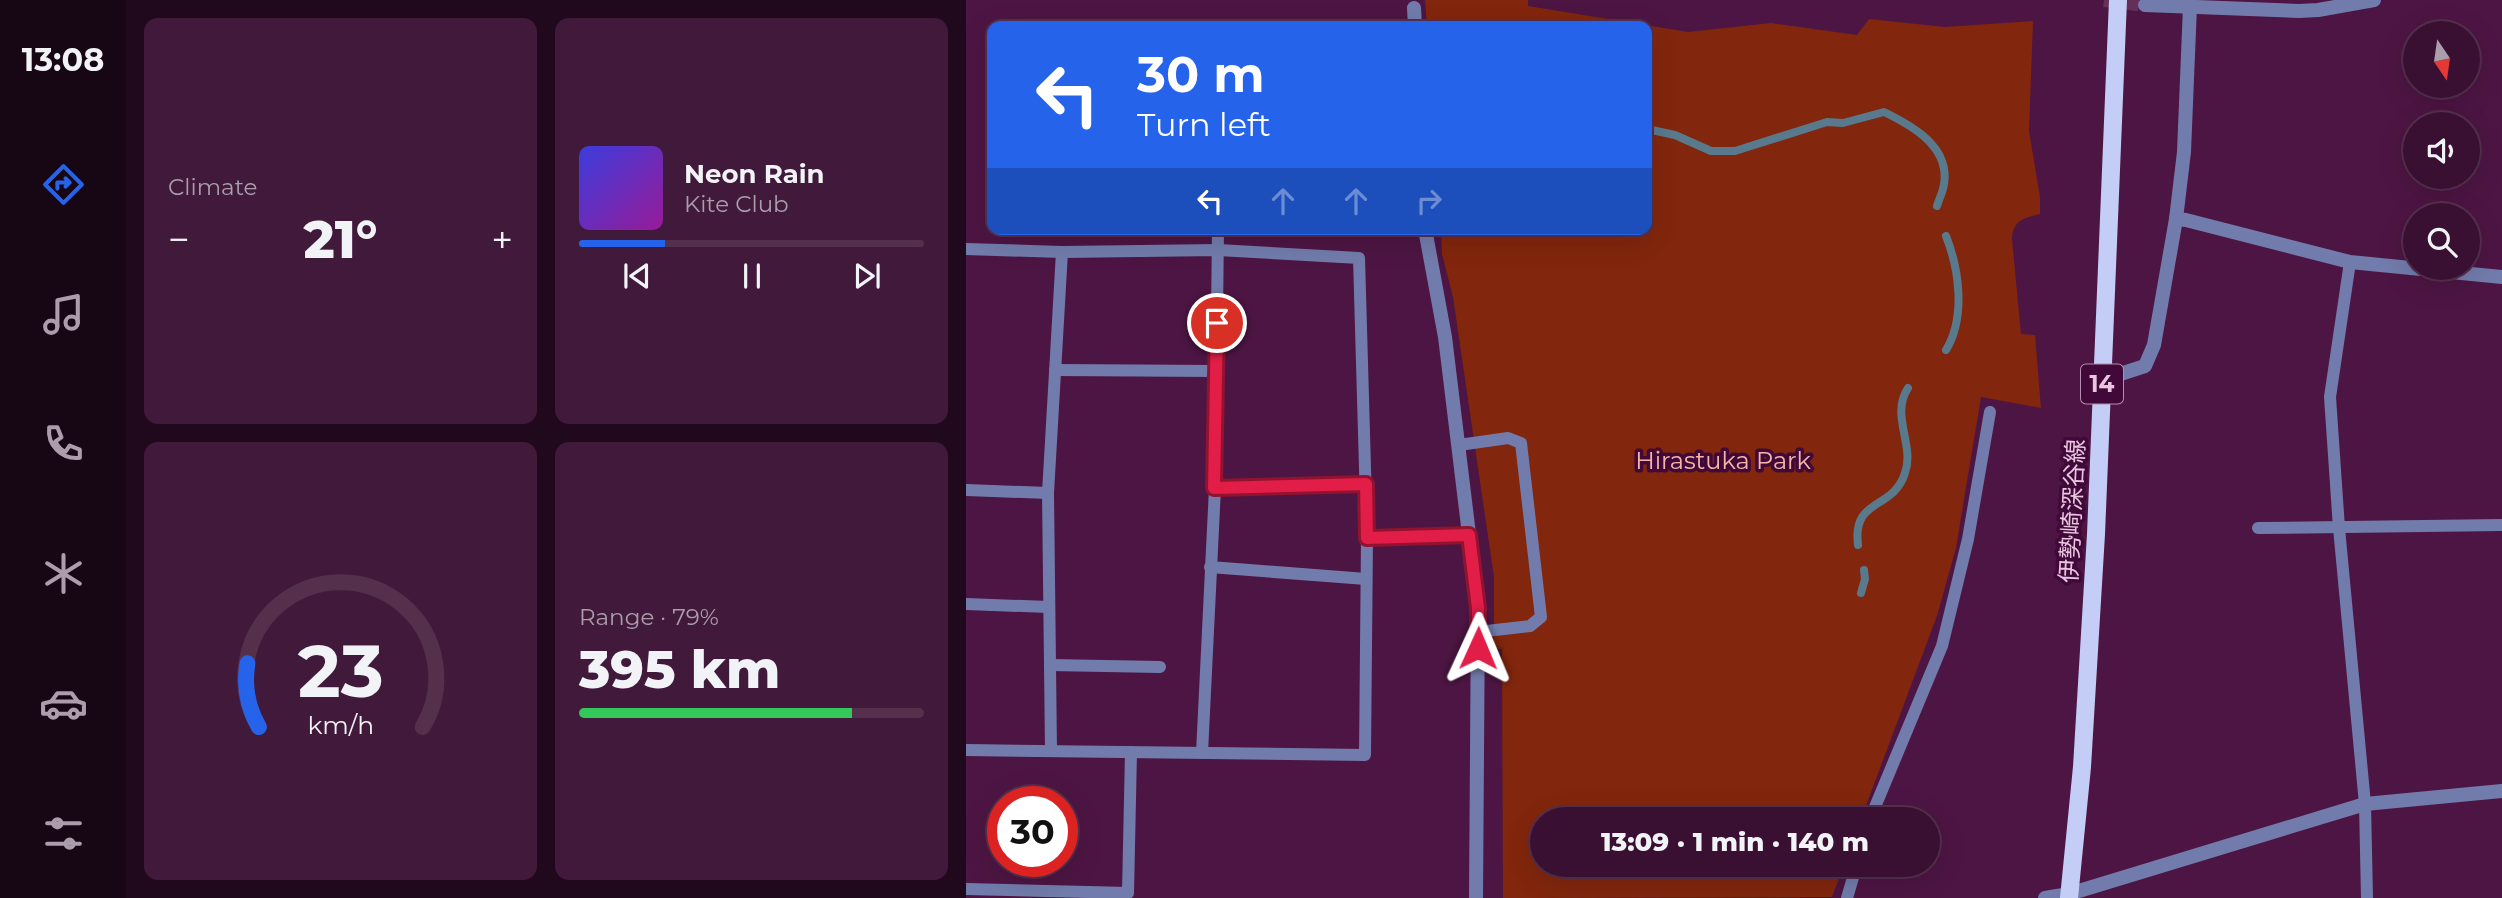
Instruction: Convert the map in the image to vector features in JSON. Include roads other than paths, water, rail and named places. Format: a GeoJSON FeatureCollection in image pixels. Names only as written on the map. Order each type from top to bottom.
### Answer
{"type":"FeatureCollection","features":[{"type":"Feature","properties":{"kind":"main road","name":"伊勢崎深谷線"},"geometry":{"type":"LineString","coordinates":[[2069,896],[2082,767],[2118,0]]}},
{"type":"Feature","properties":{"kind":"street"},"geometry":{"type":"LineString","coordinates":[[2145,5],[2299,11],[2374,0]]}},
{"type":"Feature","properties":{"kind":"street"},"geometry":{"type":"LineString","coordinates":[[2102,380],[2145,366],[2154,345],[2185,152],[2190,6]]}},
{"type":"Feature","properties":{"kind":"street"},"geometry":{"type":"LineString","coordinates":[[1414,8],[1415,21]]}},
{"type":"Feature","properties":{"kind":"street"},"geometry":{"type":"LineString","coordinates":[[2176,219],[2350,261],[2502,277]]}},
{"type":"Feature","properties":{"kind":"street"},"geometry":{"type":"LineString","coordinates":[[1426,235],[1445,337],[1478,608],[1476,898]]}},
{"type":"Feature","properties":{"kind":"street"},"geometry":{"type":"LineString","coordinates":[[2045,898],[2069,896],[2365,804],[2502,791]]}},
{"type":"Feature","properties":{"kind":"lane"},"geometry":{"type":"LineString","coordinates":[[1202,753],[1214,488],[1218,235]]}},
{"type":"Feature","properties":{"kind":"lane"},"geometry":{"type":"LineString","coordinates":[[966,249],[1062,252],[1218,250],[1359,258],[1367,538],[1365,755],[966,750]]}},
{"type":"Feature","properties":{"kind":"lane"},"geometry":{"type":"LineString","coordinates":[[1051,751],[1048,493],[1062,252]]}},
{"type":"Feature","properties":{"kind":"lane"},"geometry":{"type":"LineString","coordinates":[[2350,261],[2330,397],[2339,528],[2365,804],[2367,898]]}},
{"type":"Feature","properties":{"kind":"lane"},"geometry":{"type":"LineString","coordinates":[[1055,370],[1216,371]]}},
{"type":"Feature","properties":{"kind":"lane"},"geometry":{"type":"LineString","coordinates":[[1875,807],[1942,646],[1968,540],[1990,412]]}},
{"type":"Feature","properties":{"kind":"lane"},"geometry":{"type":"LineString","coordinates":[[1459,445],[1507,438],[1521,443],[1541,617],[1530,625],[1478,632]]}},
{"type":"Feature","properties":{"kind":"lane"},"geometry":{"type":"LineString","coordinates":[[1214,488],[1366,484]]}},
{"type":"Feature","properties":{"kind":"lane"},"geometry":{"type":"LineString","coordinates":[[966,490],[1048,493]]}},
{"type":"Feature","properties":{"kind":"lane"},"geometry":{"type":"LineString","coordinates":[[2258,528],[2502,525]]}},
{"type":"Feature","properties":{"kind":"lane"},"geometry":{"type":"LineString","coordinates":[[1367,538],[1469,535]]}},
{"type":"Feature","properties":{"kind":"lane"},"geometry":{"type":"LineString","coordinates":[[1210,567],[1366,579]]}},
{"type":"Feature","properties":{"kind":"lane"},"geometry":{"type":"LineString","coordinates":[[966,604],[1049,607]]}},
{"type":"Feature","properties":{"kind":"lane"},"geometry":{"type":"LineString","coordinates":[[1050,665],[1160,667]]}},
{"type":"Feature","properties":{"kind":"lane"},"geometry":{"type":"LineString","coordinates":[[966,888],[1128,893],[1131,752]]}},
{"type":"Feature","properties":{"kind":"lane"},"geometry":{"type":"LineString","coordinates":[[1847,898],[1853,877]]}},
{"type":"Feature","properties":{"kind":"waterway"},"geometry":{"type":"LineString","coordinates":[[1652,130],[1675,135],[1711,151],[1735,151],[1827,122],[1843,123],[1884,112],[1927,139],[1941,159],[1944,184],[1937,206]]}},
{"type":"Feature","properties":{"kind":"waterway"},"geometry":{"type":"LineString","coordinates":[[1946,236],[1957,278],[1958,308],[1952,337],[1946,350]]}},
{"type":"Feature","properties":{"kind":"waterway"},"geometry":{"type":"LineString","coordinates":[[1858,545],[1861,519],[1867,511],[1892,494],[1905,473],[1907,452],[1901,409],[1908,388]]}},
{"type":"Feature","properties":{"kind":"waterway"},"geometry":{"type":"LineString","coordinates":[[1861,593],[1865,579],[1864,570]]}},
{"type":"Feature","properties":{"kind":"tunnel"},"geometry":{"type":"LineString","coordinates":[[2104,0],[2145,5]]}},
{"type":"Feature","properties":{"kind":"park label","name":"Hirastuka Park"},"geometry":{"type":"Point","coordinates":[1723,460]}}]}
